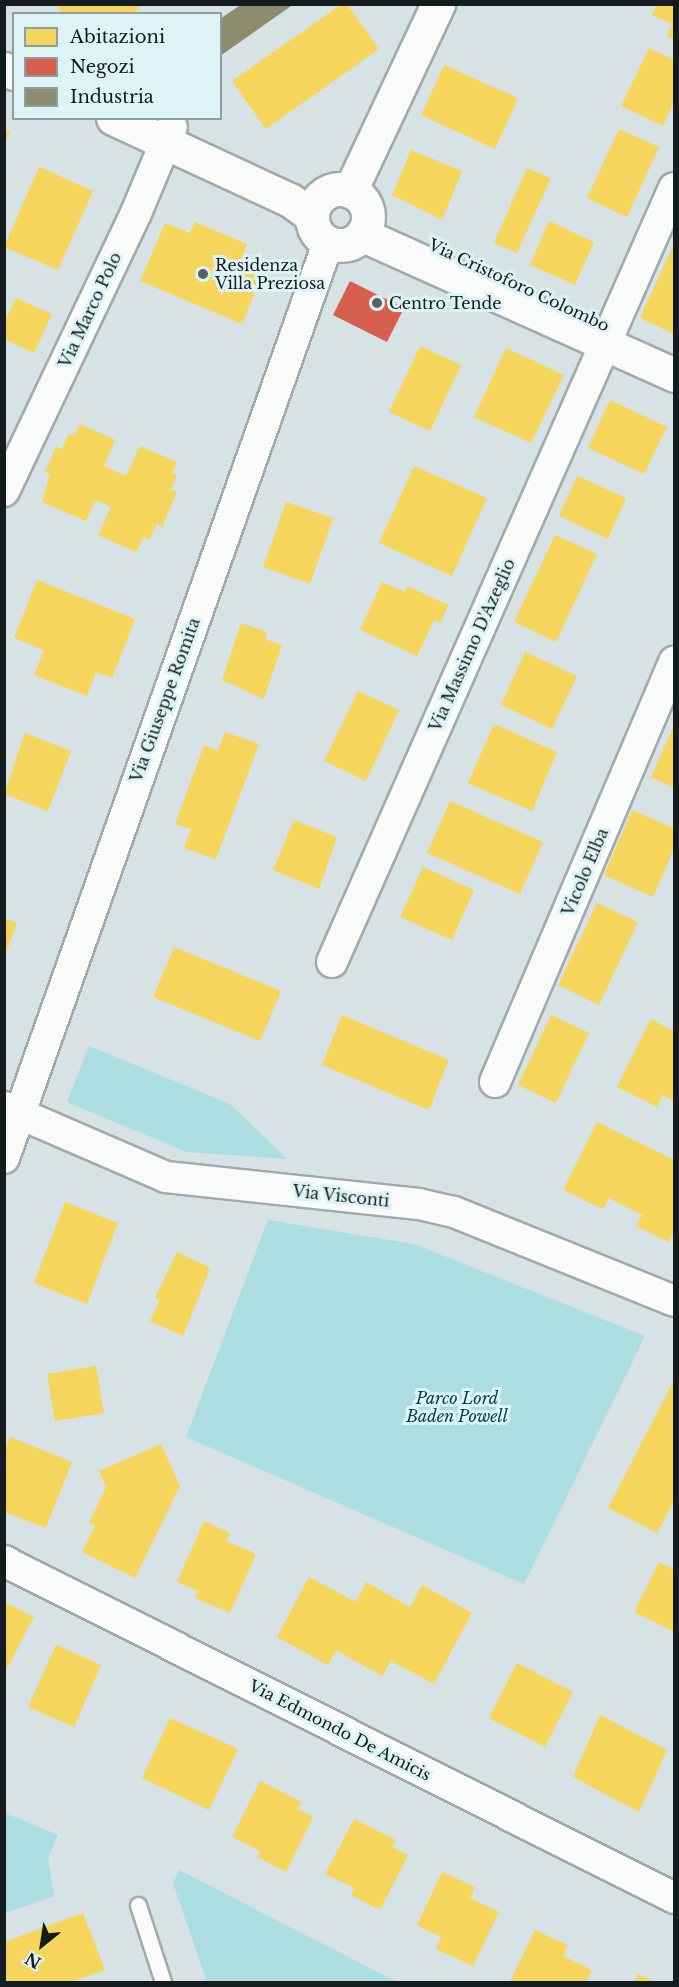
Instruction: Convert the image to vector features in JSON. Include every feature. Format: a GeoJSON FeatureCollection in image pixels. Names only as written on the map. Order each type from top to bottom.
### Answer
{"type":"FeatureCollection","features":[{"type":"Feature","properties":{"kind":"street"},"geometry":{"type":"LineString","coordinates":[[341,214],[438,4]]}},
{"type":"Feature","properties":{"kind":"street","name":"Via Cristoforo Colombo"},"geometry":{"type":"LineString","coordinates":[[122,120],[164,129],[312,190],[341,214],[387,224],[608,335],[675,375]]}},
{"type":"Feature","properties":{"kind":"street","name":"Via Marco Polo"},"geometry":{"type":"LineString","coordinates":[[4,491],[164,129]]}},
{"type":"Feature","properties":{"kind":"street","name":"Via Massimo D'Azeglio"},"geometry":{"type":"LineString","coordinates":[[332,962],[675,188]]}},
{"type":"Feature","properties":{"kind":"street","name":"Via Giuseppe Romita"},"geometry":{"type":"LineString","coordinates":[[4,1158],[12,1110],[341,214]]}},
{"type":"Feature","properties":{"kind":"street","name":"Via Cristoforo Colombo"},"geometry":{"type":"LineString","coordinates":[[608,335],[675,356]]}},
{"type":"Feature","properties":{"kind":"street","name":"Vicolo Elba"},"geometry":{"type":"LineString","coordinates":[[495,1082],[675,662]]}},
{"type":"Feature","properties":{"kind":"street","name":"Via Visconti"},"geometry":{"type":"LineString","coordinates":[[12,1110],[166,1177],[419,1204],[454,1212],[675,1301]]}},
{"type":"Feature","properties":{"kind":"street","name":"Via Edmondo De Amicis"},"geometry":{"type":"LineString","coordinates":[[4,1561],[675,1898]]}},
{"type":"Feature","properties":{"kind":"lane"},"geometry":{"type":"LineString","coordinates":[[138,1905],[163,1983]]}},
{"type":"Feature","properties":{"kind":"green space"},"geometry":{"type":"Polygon","coordinates":[[[89,1046],[230,1104],[287,1159],[187,1152],[67,1102],[89,1046]]]}},
{"type":"Feature","properties":{"kind":"green space","name":"Parco Lord Baden Powell"},"geometry":{"type":"Polygon","coordinates":[[[268,1220],[414,1244],[645,1336],[524,1584],[186,1437],[268,1220]]]}},
{"type":"Feature","properties":{"kind":"green space"},"geometry":{"type":"Polygon","coordinates":[[[5,1813],[58,1835],[48,1858],[54,1896],[5,1913],[5,1813]]]}},
{"type":"Feature","properties":{"kind":"green space"},"geometry":{"type":"Polygon","coordinates":[[[179,1870],[397,1982],[207,1982],[173,1883],[179,1870]]]}},
{"type":"Feature","properties":{"kind":"building: Abitazioni"},"geometry":{"type":"Polygon","coordinates":[[[56,4],[144,4],[134,12],[61,12],[56,4]]]}},
{"type":"Feature","properties":{"kind":"building: Abitazioni"},"geometry":{"type":"Polygon","coordinates":[[[342,4],[347,4],[379,49],[266,129],[232,81],[342,4]]]}},
{"type":"Feature","properties":{"kind":"building: Abitazioni"},"geometry":{"type":"Polygon","coordinates":[[[657,4],[674,4],[674,40],[667,36],[672,24],[652,15],[657,4]]]}},
{"type":"Feature","properties":{"kind":"building: Abitazioni"},"geometry":{"type":"Polygon","coordinates":[[[649,48],[674,60],[674,101],[663,126],[621,106],[649,48]]]}},
{"type":"Feature","properties":{"kind":"building: Abitazioni"},"geometry":{"type":"Polygon","coordinates":[[[444,65],[518,98],[495,149],[421,115],[444,65]]]}},
{"type":"Feature","properties":{"kind":"building: Abitazioni"},"geometry":{"type":"Polygon","coordinates":[[[4,129],[10,132],[4,144],[4,129]]]}},
{"type":"Feature","properties":{"kind":"building: Abitazioni"},"geometry":{"type":"Polygon","coordinates":[[[619,129],[659,147],[627,217],[587,198],[619,129]]]}},
{"type":"Feature","properties":{"kind":"building: Abitazioni"},"geometry":{"type":"Polygon","coordinates":[[[411,150],[462,171],[442,220],[392,195],[411,150]]]}},
{"type":"Feature","properties":{"kind":"building: Abitazioni"},"geometry":{"type":"Polygon","coordinates":[[[39,167],[93,191],[58,270],[4,247],[39,167]]]}},
{"type":"Feature","properties":{"kind":"building: Abitazioni"},"geometry":{"type":"Polygon","coordinates":[[[527,168],[551,178],[517,253],[494,243],[527,168]]]}},
{"type":"Feature","properties":{"kind":"building: Abitazioni"},"geometry":{"type":"Polygon","coordinates":[[[549,221],[594,242],[575,285],[530,265],[549,221]]]}},
{"type":"Feature","properties":{"kind":"building: Abitazioni","name":"Residenza Villa Preziosa"},"geometry":{"type":"Polygon","coordinates":[[[195,222],[247,244],[242,258],[265,267],[242,324],[140,281],[165,223],[190,233],[195,222]]]}},
{"type":"Feature","properties":{"kind":"building: Abitazioni"},"geometry":{"type":"Polygon","coordinates":[[[674,244],[674,334],[640,318],[674,244]]]}},
{"type":"Feature","properties":{"kind":"building: Abitazioni"},"geometry":{"type":"Polygon","coordinates":[[[16,298],[52,314],[34,353],[4,339],[4,323],[16,298]]]}},
{"type":"Feature","properties":{"kind":"building: Abitazioni"},"geometry":{"type":"Polygon","coordinates":[[[420,346],[461,365],[430,431],[389,412],[420,346]]]}},
{"type":"Feature","properties":{"kind":"building: Abitazioni"},"geometry":{"type":"Polygon","coordinates":[[[506,348],[564,375],[531,443],[474,417],[506,348]]]}},
{"type":"Feature","properties":{"kind":"building: Abitazioni"},"geometry":{"type":"Polygon","coordinates":[[[610,400],[667,427],[644,474],[588,448],[610,400]]]}},
{"type":"Feature","properties":{"kind":"building: Abitazioni"},"geometry":{"type":"Polygon","coordinates":[[[80,424],[115,440],[104,466],[126,476],[140,446],[177,462],[172,473],[177,475],[171,490],[177,492],[162,527],[157,524],[149,540],[144,537],[136,552],[98,535],[111,507],[96,500],[86,521],[42,502],[50,474],[45,472],[56,447],[62,449],[69,433],[74,436],[80,424]]]}},
{"type":"Feature","properties":{"kind":"building: Abitazioni"},"geometry":{"type":"Polygon","coordinates":[[[414,466],[487,498],[452,576],[379,543],[414,466]]]}},
{"type":"Feature","properties":{"kind":"building: Abitazioni"},"geometry":{"type":"Polygon","coordinates":[[[577,476],[626,498],[608,539],[559,516],[577,476]]]}},
{"type":"Feature","properties":{"kind":"building: Abitazioni"},"geometry":{"type":"Polygon","coordinates":[[[286,502],[333,518],[310,584],[263,567],[286,502]]]}},
{"type":"Feature","properties":{"kind":"building: Abitazioni"},"geometry":{"type":"Polygon","coordinates":[[[555,535],[597,554],[556,642],[514,622],[555,535]]]}},
{"type":"Feature","properties":{"kind":"building: Abitazioni"},"geometry":{"type":"Polygon","coordinates":[[[37,580],[135,619],[112,678],[96,672],[87,696],[34,675],[44,650],[14,638],[37,580]]]}},
{"type":"Feature","properties":{"kind":"building: Abitazioni"},"geometry":{"type":"Polygon","coordinates":[[[382,582],[405,592],[408,586],[448,605],[440,623],[434,620],[417,656],[360,630],[382,582]]]}},
{"type":"Feature","properties":{"kind":"building: Abitazioni"},"geometry":{"type":"Polygon","coordinates":[[[241,623],[267,632],[265,639],[282,645],[264,699],[222,680],[241,623]]]}},
{"type":"Feature","properties":{"kind":"building: Abitazioni"},"geometry":{"type":"Polygon","coordinates":[[[525,652],[577,676],[552,729],[501,705],[525,652]]]}},
{"type":"Feature","properties":{"kind":"building: Abitazioni"},"geometry":{"type":"Polygon","coordinates":[[[358,691],[399,710],[366,781],[324,761],[358,691]]]}},
{"type":"Feature","properties":{"kind":"building: Abitazioni"},"geometry":{"type":"Polygon","coordinates":[[[494,724],[557,752],[532,811],[468,783],[494,724]]]}},
{"type":"Feature","properties":{"kind":"building: Abitazioni"},"geometry":{"type":"Polygon","coordinates":[[[674,725],[674,788],[651,777],[674,725]]]}},
{"type":"Feature","properties":{"kind":"building: Abitazioni"},"geometry":{"type":"Polygon","coordinates":[[[225,732],[259,744],[216,859],[184,848],[191,829],[175,824],[204,745],[218,751],[225,732]]]}},
{"type":"Feature","properties":{"kind":"building: Abitazioni"},"geometry":{"type":"Polygon","coordinates":[[[25,733],[71,751],[48,811],[4,794],[25,733]]]}},
{"type":"Feature","properties":{"kind":"building: Abitazioni"},"geometry":{"type":"Polygon","coordinates":[[[450,801],[543,842],[520,894],[427,853],[450,801]]]}},
{"type":"Feature","properties":{"kind":"building: Abitazioni"},"geometry":{"type":"Polygon","coordinates":[[[632,810],[674,828],[674,848],[653,897],[604,875],[632,810]]]}},
{"type":"Feature","properties":{"kind":"building: Abitazioni"},"geometry":{"type":"Polygon","coordinates":[[[294,820],[337,837],[319,889],[273,870],[294,820]]]}},
{"type":"Feature","properties":{"kind":"building: Abitazioni"},"geometry":{"type":"Polygon","coordinates":[[[423,867],[474,890],[452,940],[400,917],[423,867]]]}},
{"type":"Feature","properties":{"kind":"building: Abitazioni"},"geometry":{"type":"Polygon","coordinates":[[[597,903],[638,922],[599,1005],[558,985],[597,903]]]}},
{"type":"Feature","properties":{"kind":"building: Abitazioni"},"geometry":{"type":"Polygon","coordinates":[[[4,918],[17,923],[5,956],[4,956],[4,918]]]}},
{"type":"Feature","properties":{"kind":"building: Abitazioni"},"geometry":{"type":"Polygon","coordinates":[[[174,947],[281,991],[260,1041],[153,997],[174,947]]]}},
{"type":"Feature","properties":{"kind":"building: Abitazioni"},"geometry":{"type":"Polygon","coordinates":[[[342,1015],[449,1060],[429,1110],[322,1065],[342,1015]]]}},
{"type":"Feature","properties":{"kind":"building: Abitazioni"},"geometry":{"type":"Polygon","coordinates":[[[551,1015],[589,1033],[556,1103],[518,1085],[551,1015]]]}},
{"type":"Feature","properties":{"kind":"building: Abitazioni"},"geometry":{"type":"Polygon","coordinates":[[[651,1019],[674,1031],[674,1101],[663,1095],[657,1107],[617,1087],[651,1019]]]}},
{"type":"Feature","properties":{"kind":"building: Abitazioni"},"geometry":{"type":"Polygon","coordinates":[[[597,1122],[674,1160],[674,1231],[669,1242],[636,1226],[642,1215],[609,1198],[603,1209],[563,1190],[597,1122]]]}},
{"type":"Feature","properties":{"kind":"building: Abitazioni"},"geometry":{"type":"Polygon","coordinates":[[[65,1202],[118,1223],[87,1304],[34,1283],[65,1202]]]}},
{"type":"Feature","properties":{"kind":"building: Abitazioni"},"geometry":{"type":"Polygon","coordinates":[[[177,1252],[210,1268],[183,1336],[150,1321],[160,1300],[155,1298],[177,1252]]]}},
{"type":"Feature","properties":{"kind":"building: Abitazioni"},"geometry":{"type":"Polygon","coordinates":[[[96,1366],[104,1413],[55,1421],[47,1374],[96,1366]]]}},
{"type":"Feature","properties":{"kind":"building: Abitazioni"},"geometry":{"type":"Polygon","coordinates":[[[674,1380],[674,1501],[657,1533],[608,1508],[674,1380]]]}},
{"type":"Feature","properties":{"kind":"building: Abitazioni"},"geometry":{"type":"Polygon","coordinates":[[[10,1437],[72,1462],[46,1528],[4,1512],[4,1450],[10,1437]]]}},
{"type":"Feature","properties":{"kind":"building: Abitazioni"},"geometry":{"type":"Polygon","coordinates":[[[161,1444],[180,1486],[135,1578],[82,1552],[95,1526],[89,1523],[106,1487],[99,1471],[161,1444]]]}},
{"type":"Feature","properties":{"kind":"building: Abitazioni"},"geometry":{"type":"Polygon","coordinates":[[[204,1521],[230,1533],[226,1541],[256,1554],[230,1613],[195,1598],[198,1591],[177,1582],[204,1521]]]}},
{"type":"Feature","properties":{"kind":"building: Abitazioni"},"geometry":{"type":"Polygon","coordinates":[[[659,1562],[674,1570],[674,1632],[634,1612],[659,1562]]]}},
{"type":"Feature","properties":{"kind":"building: Abitazioni"},"geometry":{"type":"Polygon","coordinates":[[[309,1577],[356,1602],[366,1582],[410,1607],[422,1585],[472,1613],[434,1684],[391,1661],[382,1676],[336,1650],[328,1665],[277,1637],[309,1577]]]}},
{"type":"Feature","properties":{"kind":"building: Abitazioni"},"geometry":{"type":"Polygon","coordinates":[[[4,1602],[34,1617],[4,1674],[4,1602]]]}},
{"type":"Feature","properties":{"kind":"building: Abitazioni"},"geometry":{"type":"Polygon","coordinates":[[[56,1645],[101,1665],[74,1727],[28,1707],[56,1645]]]}},
{"type":"Feature","properties":{"kind":"building: Abitazioni"},"geometry":{"type":"Polygon","coordinates":[[[517,1663],[573,1692],[545,1747],[489,1718],[517,1663]]]}},
{"type":"Feature","properties":{"kind":"building: Abitazioni"},"geometry":{"type":"Polygon","coordinates":[[[600,1715],[667,1750],[639,1812],[573,1777],[600,1715]]]}},
{"type":"Feature","properties":{"kind":"building: Abitazioni"},"geometry":{"type":"Polygon","coordinates":[[[170,1718],[238,1749],[209,1810],[142,1778],[170,1718]]]}},
{"type":"Feature","properties":{"kind":"building: Abitazioni"},"geometry":{"type":"Polygon","coordinates":[[[260,1781],[302,1802],[298,1809],[313,1817],[286,1872],[257,1857],[260,1851],[232,1837],[260,1781]]]}},
{"type":"Feature","properties":{"kind":"building: Abitazioni"},"geometry":{"type":"Polygon","coordinates":[[[354,1819],[396,1840],[392,1847],[408,1855],[380,1910],[351,1895],[354,1888],[325,1874],[354,1819]]]}},
{"type":"Feature","properties":{"kind":"building: Abitazioni"},"geometry":{"type":"Polygon","coordinates":[[[442,1872],[475,1887],[470,1898],[499,1912],[473,1966],[436,1949],[441,1937],[417,1925],[442,1872]]]}},
{"type":"Feature","properties":{"kind":"building: Abitazioni"},"geometry":{"type":"Polygon","coordinates":[[[83,1913],[105,1970],[71,1982],[4,1982],[4,1942],[83,1913]]]}},
{"type":"Feature","properties":{"kind":"building: Abitazioni"},"geometry":{"type":"Polygon","coordinates":[[[535,1930],[568,1945],[563,1956],[592,1970],[586,1982],[510,1982],[535,1930]]]}},
{"type":"Feature","properties":{"kind":"building: Abitazioni"},"geometry":{"type":"Polygon","coordinates":[[[638,1974],[656,1982],[634,1982],[638,1974]]]}},
{"type":"Feature","properties":{"kind":"building: Negozi"},"geometry":{"type":"Polygon","coordinates":[[[350,281],[404,308],[387,342],[333,315],[350,281]]]}},
{"type":"Feature","properties":{"kind":"building: Industria"},"geometry":{"type":"Polygon","coordinates":[[[242,4],[294,4],[222,55],[222,18],[242,4]]]}},
{"type":"Feature","properties":{"kind":"place","name":"Residenza Villa Preziosa"},"geometry":{"type":"Point","coordinates":[203,274]}},
{"type":"Feature","properties":{"kind":"place","name":"Centro Tende"},"geometry":{"type":"Point","coordinates":[377,303]}}]}
